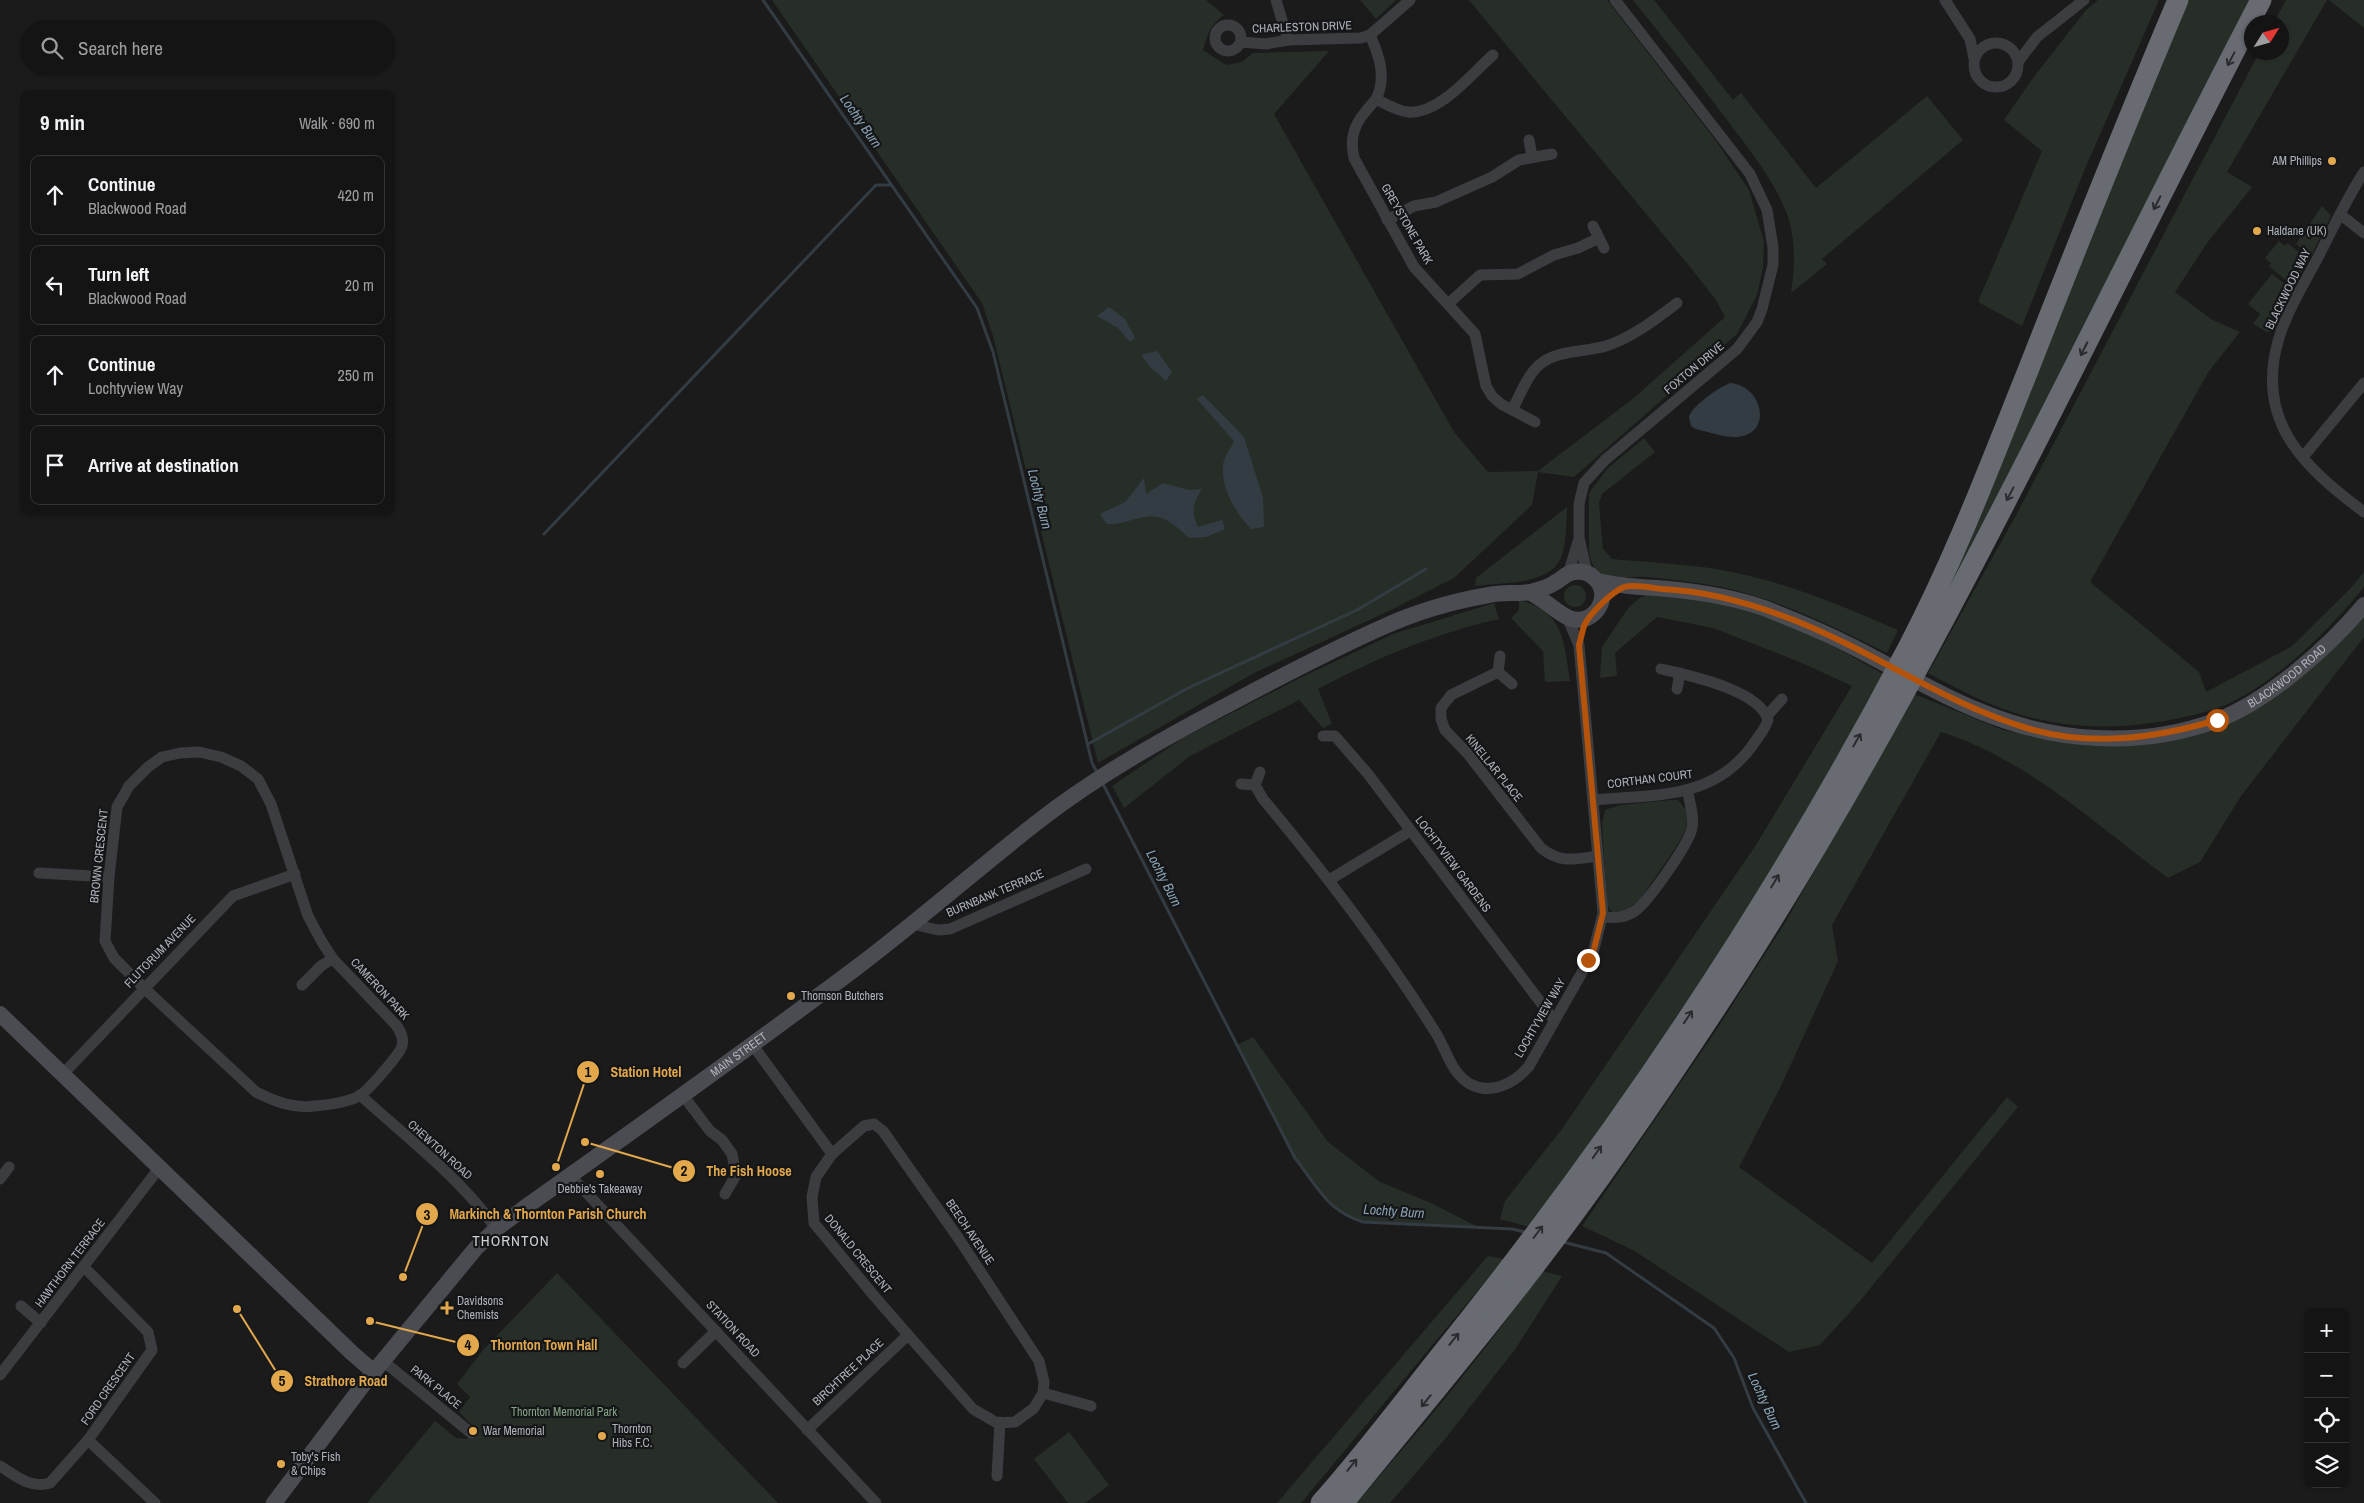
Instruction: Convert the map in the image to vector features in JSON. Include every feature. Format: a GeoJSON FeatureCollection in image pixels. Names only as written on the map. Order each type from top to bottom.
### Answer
{"type":"FeatureCollection","features":[{"type":"Feature","properties":{"kind":"highway"},"geometry":{"type":"LineString","coordinates":[[1575,1197],[1759,908],[1821,804],[1909,646],[1984,481],[2130,115],[2178,0]]}},
{"type":"Feature","properties":{"kind":"highway"},"geometry":{"type":"LineString","coordinates":[[1343,1503],[1575,1197],[1741,969],[1837,810],[1921,664],[2019,477],[2203,111],[2261,0]]}},
{"type":"Feature","properties":{"kind":"highway"},"geometry":{"type":"LineString","coordinates":[[1322,1503],[1516,1276]]}},
{"type":"Feature","properties":{"kind":"main road"},"geometry":{"type":"LineString","coordinates":[[1563,614],[1556,606],[1554,593],[1564,577],[1578,572],[1592,577],[1602,593],[1595,612]]}},
{"type":"Feature","properties":{"kind":"main road","name":"MAIN STREET"},"geometry":{"type":"LineString","coordinates":[[274,1503],[378,1367],[476,1248],[496,1229],[752,1044],[912,924],[1040,820],[1115,768],[1168,736],[1312,661],[1388,624],[1428,610],[1488,595],[1529,592],[1564,577]]}},
{"type":"Feature","properties":{"kind":"main road","name":"BLACKWOOD ROAD"},"geometry":{"type":"LineString","coordinates":[[1592,577],[1626,586],[1671,589],[1763,608],[1848,644],[1977,710],[2032,730],[2084,739],[2123,739],[2185,730],[2217,720],[2253,702],[2318,652],[2364,605]]}},
{"type":"Feature","properties":{"kind":"main road"},"geometry":{"type":"LineString","coordinates":[[1529,592],[1563,614],[1578,620],[1595,612],[1626,586]]}},
{"type":"Feature","properties":{"kind":"main road"},"geometry":{"type":"LineString","coordinates":[[0,1014],[345,1346],[378,1367]]}},
{"type":"Feature","properties":{"kind":"street"},"geometry":{"type":"LineString","coordinates":[[1276,0],[1288,40]]}},
{"type":"Feature","properties":{"kind":"street","name":"CHARLESTON DRIVE"},"geometry":{"type":"LineString","coordinates":[[1241,42],[1266,44],[1288,40],[1328,40],[1370,35],[1410,0]]}},
{"type":"Feature","properties":{"kind":"street","name":"FOXTON DRIVE"},"geometry":{"type":"LineString","coordinates":[[1564,577],[1578,538],[1580,493],[1590,474],[1737,350],[1762,310],[1773,265],[1773,247],[1767,210],[1750,174],[1615,0]]}},
{"type":"Feature","properties":{"kind":"street"},"geometry":{"type":"LineString","coordinates":[[1944,0],[1970,39],[1974,69],[1978,79],[1992,87],[2006,85],[2011,81],[2016,75],[2018,62],[2008,46]]}},
{"type":"Feature","properties":{"kind":"street"},"geometry":{"type":"LineString","coordinates":[[2018,62],[2037,37],[2084,0]]}},
{"type":"Feature","properties":{"kind":"street"},"geometry":{"type":"LineString","coordinates":[[1961,23],[1980,39],[1991,43],[2008,46],[2037,37]]}},
{"type":"Feature","properties":{"kind":"street","name":"GREYSTONE PARK"},"geometry":{"type":"LineString","coordinates":[[1370,35],[1379,55],[1382,71],[1376,99],[1360,118],[1353,130],[1351,144],[1354,158],[1414,267],[1475,334],[1486,386],[1492,396],[1534,422]]}},
{"type":"Feature","properties":{"kind":"street"},"geometry":{"type":"LineString","coordinates":[[1974,59],[1980,48],[1991,43]]}},
{"type":"Feature","properties":{"kind":"street"},"geometry":{"type":"LineString","coordinates":[[1376,99],[1397,110],[1407,112],[1429,109],[1440,103],[1493,55]]}},
{"type":"Feature","properties":{"kind":"street"},"geometry":{"type":"LineString","coordinates":[[1530,140],[1532,156]]}},
{"type":"Feature","properties":{"kind":"street"},"geometry":{"type":"LineString","coordinates":[[1387,220],[1414,206],[1436,202],[1492,177],[1510,163],[1532,156],[1552,154]]}},
{"type":"Feature","properties":{"kind":"street","name":"BLACKWOOD WAY"},"geometry":{"type":"LineString","coordinates":[[2364,172],[2286,318],[2272,365],[2271,394],[2286,434],[2303,457],[2324,480],[2364,512]]}},
{"type":"Feature","properties":{"kind":"street"},"geometry":{"type":"LineString","coordinates":[[2341,215],[2364,233]]}},
{"type":"Feature","properties":{"kind":"street"},"geometry":{"type":"LineString","coordinates":[[1448,304],[1480,275],[1518,274],[1554,255],[1601,243],[1592,226]]}},
{"type":"Feature","properties":{"kind":"street"},"geometry":{"type":"LineString","coordinates":[[1512,410],[1535,369],[1544,361],[1554,357],[1607,346],[1621,340],[1653,321],[1677,303]]}},
{"type":"Feature","properties":{"kind":"street"},"geometry":{"type":"LineString","coordinates":[[2303,457],[2364,384]]}},
{"type":"Feature","properties":{"kind":"street","name":"FOXTON DRIVE"},"geometry":{"type":"LineString","coordinates":[[1578,538],[1592,577]]}},
{"type":"Feature","properties":{"kind":"street","name":"LOCHTYVIEW WAY"},"geometry":{"type":"LineString","coordinates":[[1255,785],[1263,799],[1329,880],[1380,948],[1437,1033],[1453,1068],[1463,1079],[1474,1086],[1501,1087],[1521,1076],[1529,1066],[1593,953],[1602,917],[1579,645],[1584,626],[1595,612]]}},
{"type":"Feature","properties":{"kind":"street","name":"LOCHTYVIEW WAY"},"geometry":{"type":"LineString","coordinates":[[1563,614],[1579,645]]}},
{"type":"Feature","properties":{"kind":"street"},"geometry":{"type":"LineString","coordinates":[[1500,656],[1498,672],[1512,684]]}},
{"type":"Feature","properties":{"kind":"street"},"geometry":{"type":"LineString","coordinates":[[1661,669],[1724,685],[1750,701],[1767,716]]}},
{"type":"Feature","properties":{"kind":"street","name":"KINELLAR PLACE"},"geometry":{"type":"LineString","coordinates":[[1498,672],[1456,691],[1446,699],[1440,715],[1442,726],[1468,754],[1541,848],[1551,856],[1566,860],[1598,856]]}},
{"type":"Feature","properties":{"kind":"street"},"geometry":{"type":"LineString","coordinates":[[1677,689],[1680,673]]}},
{"type":"Feature","properties":{"kind":"street","name":"CORTHAN COURT"},"geometry":{"type":"LineString","coordinates":[[1593,800],[1687,790],[1705,785],[1730,771],[1748,751],[1766,726],[1767,716],[1782,700]]}},
{"type":"Feature","properties":{"kind":"street"},"geometry":{"type":"LineString","coordinates":[[1323,736],[1335,736],[1341,726]]}},
{"type":"Feature","properties":{"kind":"street","name":"LOCHTYVIEW GARDENS"},"geometry":{"type":"LineString","coordinates":[[1335,736],[1368,774],[1554,1020]]}},
{"type":"Feature","properties":{"kind":"street","name":"BROWN CRESCENT"},"geometry":{"type":"LineString","coordinates":[[144,988],[114,958],[105,940],[109,877],[117,807],[129,786],[148,767],[162,757],[180,753],[199,752],[221,757],[241,766],[258,779],[271,804],[295,874]]}},
{"type":"Feature","properties":{"kind":"street"},"geometry":{"type":"LineString","coordinates":[[1240,784],[1255,785],[1260,772]]}},
{"type":"Feature","properties":{"kind":"street"},"geometry":{"type":"LineString","coordinates":[[1602,917],[1619,918],[1642,905],[1683,846],[1692,828],[1692,816],[1687,790]]}},
{"type":"Feature","properties":{"kind":"street"},"geometry":{"type":"LineString","coordinates":[[1329,880],[1410,831]]}},
{"type":"Feature","properties":{"kind":"street","name":"BURNBANK TERRACE"},"geometry":{"type":"LineString","coordinates":[[912,924],[938,930],[950,929],[1086,869]]}},
{"type":"Feature","properties":{"kind":"street"},"geometry":{"type":"LineString","coordinates":[[39,873],[109,877]]}},
{"type":"Feature","properties":{"kind":"street","name":"CAMERON PARK"},"geometry":{"type":"LineString","coordinates":[[295,874],[308,916],[333,959],[396,1025],[402,1035],[399,1054],[360,1096]]}},
{"type":"Feature","properties":{"kind":"street","name":"FLUTORUM AVENUE"},"geometry":{"type":"LineString","coordinates":[[63,1074],[233,896],[295,874]]}},
{"type":"Feature","properties":{"kind":"street"},"geometry":{"type":"LineString","coordinates":[[302,985],[322,965],[333,959]]}},
{"type":"Feature","properties":{"kind":"street"},"geometry":{"type":"LineString","coordinates":[[144,988],[238,1077],[256,1092],[276,1102],[298,1106],[314,1106],[360,1096]]}},
{"type":"Feature","properties":{"kind":"street"},"geometry":{"type":"LineString","coordinates":[[752,1044],[832,1154]]}},
{"type":"Feature","properties":{"kind":"street"},"geometry":{"type":"LineString","coordinates":[[682,1094],[710,1131],[722,1140],[732,1154],[736,1175],[725,1194]]}},
{"type":"Feature","properties":{"kind":"street","name":"CHEWTON ROAD"},"geometry":{"type":"LineString","coordinates":[[360,1096],[464,1190],[485,1213],[496,1229]]}},
{"type":"Feature","properties":{"kind":"street","name":"BEECH AVENUE"},"geometry":{"type":"LineString","coordinates":[[832,1154],[864,1126],[874,1124],[882,1131],[960,1239],[1039,1361],[1044,1382],[1043,1393]]}},
{"type":"Feature","properties":{"kind":"street","name":"DONALD CRESCENT"},"geometry":{"type":"LineString","coordinates":[[832,1154],[816,1177],[812,1198],[814,1223],[973,1409],[1000,1422]]}},
{"type":"Feature","properties":{"kind":"street"},"geometry":{"type":"LineString","coordinates":[[0,1179],[9,1167]]}},
{"type":"Feature","properties":{"kind":"street","name":"HAWTHORN TERRACE"},"geometry":{"type":"LineString","coordinates":[[0,1375],[160,1167]]}},
{"type":"Feature","properties":{"kind":"street","name":"STATION ROAD"},"geometry":{"type":"LineString","coordinates":[[570,1175],[876,1503]]}},
{"type":"Feature","properties":{"kind":"street","name":"FORD CRESCENT"},"geometry":{"type":"LineString","coordinates":[[0,1466],[30,1484],[42,1486],[50,1483],[88,1440],[152,1350],[148,1332],[84,1267]]}},
{"type":"Feature","properties":{"kind":"street"},"geometry":{"type":"LineString","coordinates":[[21,1306],[41,1324]]}},
{"type":"Feature","properties":{"kind":"street"},"geometry":{"type":"LineString","coordinates":[[682,1363],[716,1331]]}},
{"type":"Feature","properties":{"kind":"street","name":"BIRCHTREE PLACE"},"geometry":{"type":"LineString","coordinates":[[807,1430],[908,1334]]}},
{"type":"Feature","properties":{"kind":"street","name":"PARK PLACE"},"geometry":{"type":"LineString","coordinates":[[378,1367],[471,1433]]}},
{"type":"Feature","properties":{"kind":"street"},"geometry":{"type":"LineString","coordinates":[[997,1476],[1000,1422],[1015,1422],[1034,1408],[1043,1393],[1091,1406]]}},
{"type":"Feature","properties":{"kind":"street"},"geometry":{"type":"LineString","coordinates":[[88,1440],[155,1503]]}},
{"type":"Feature","properties":{"kind":"green space"},"geometry":{"type":"Polygon","coordinates":[[[772,0],[1206,0],[1224,15],[1210,30],[1203,50],[1226,65],[1242,62],[1253,53],[1329,51],[1274,114],[1454,432],[1488,472],[1538,471],[1635,397],[1725,317],[1716,300],[1691,268],[1469,0],[1607,0],[1716,141],[1749,190],[1764,242],[1763,267],[1757,295],[1737,334],[1574,477],[1538,472],[1532,505],[1454,578],[1389,611],[1254,673],[1098,763],[993,336],[982,303],[772,0]]]}},
{"type":"Feature","properties":{"kind":"green space"},"geometry":{"type":"Polygon","coordinates":[[[1360,0],[1396,0],[1376,19],[1360,0]]]}},
{"type":"Feature","properties":{"kind":"green space"},"geometry":{"type":"Polygon","coordinates":[[[1633,0],[1654,0],[1733,100],[1741,93],[1816,188],[1927,96],[1963,140],[1822,259],[1827,264],[1791,293],[1794,263],[1793,243],[1790,224],[1782,201],[1744,142],[1633,0]]]}},
{"type":"Feature","properties":{"kind":"green space"},"geometry":{"type":"Polygon","coordinates":[[[2098,0],[2159,0],[2084,171],[2022,326],[1978,302],[2042,151],[2004,120],[2033,78],[2086,10],[2098,0]]]}},
{"type":"Feature","properties":{"kind":"green space"},"geometry":{"type":"Polygon","coordinates":[[[2187,0],[2255,0],[2247,15],[2244,15],[2244,21],[1919,652],[2187,0]]]}},
{"type":"Feature","properties":{"kind":"green space"},"geometry":{"type":"Polygon","coordinates":[[[2286,0],[2327,0],[2227,172],[2252,187],[2207,243],[2175,292],[2211,319],[2240,332],[2209,371],[2090,582],[2199,672],[2206,692],[2291,647],[2350,589],[2364,572],[2364,587],[2319,637],[2286,667],[2230,703],[2211,710],[2160,722],[2123,726],[2085,726],[2029,717],[1990,704],[1928,673],[2014,519],[2255,60],[2289,60],[2289,15],[2278,15],[2286,0]]]}},
{"type":"Feature","properties":{"kind":"green space"},"geometry":{"type":"Polygon","coordinates":[[[2329,0],[2364,0],[2364,28],[2329,0]]]}},
{"type":"Feature","properties":{"kind":"green space"},"geometry":{"type":"Polygon","coordinates":[[[2322,206],[2331,216],[2311,256],[2296,244],[2322,206]]]}},
{"type":"Feature","properties":{"kind":"green space"},"geometry":{"type":"Polygon","coordinates":[[[2279,241],[2285,246],[2287,243],[2309,259],[2294,287],[2269,266],[2271,263],[2265,258],[2279,241]]]}},
{"type":"Feature","properties":{"kind":"green space"},"geometry":{"type":"Polygon","coordinates":[[[2272,274],[2292,290],[2276,330],[2267,332],[2253,324],[2260,314],[2248,304],[2272,274]]]}},
{"type":"Feature","properties":{"kind":"green space"},"geometry":{"type":"Polygon","coordinates":[[[1644,438],[1655,452],[1602,494],[1599,503],[1603,549],[1612,559],[1722,570],[1799,590],[1898,630],[1887,653],[1816,619],[1742,592],[1669,579],[1610,576],[1599,572],[1592,563],[1589,552],[1589,493],[1607,469],[1644,438]]]}},
{"type":"Feature","properties":{"kind":"green space"},"geometry":{"type":"Polygon","coordinates":[[[1567,507],[1564,546],[1561,558],[1555,567],[1546,574],[1523,581],[1475,586],[1476,578],[1567,507]]]}},
{"type":"Feature","properties":{"kind":"green space"},"geometry":{"type":"Polygon","coordinates":[[[1575,585],[1583,588],[1586,596],[1583,604],[1575,607],[1567,604],[1564,596],[1567,588],[1575,585]]]}},
{"type":"Feature","properties":{"kind":"green space"},"geometry":{"type":"Polygon","coordinates":[[[1654,592],[1710,600],[1760,614],[1782,622],[1845,652],[1883,674],[1827,776],[1741,920],[1652,1053],[1530,1227],[1500,1219],[1505,1201],[1562,1129],[1756,845],[1852,686],[1802,663],[1713,628],[1657,617],[1615,653],[1617,676],[1600,678],[1602,647],[1629,607],[1640,598],[1654,592]]]}},
{"type":"Feature","properties":{"kind":"green space"},"geometry":{"type":"Polygon","coordinates":[[[1519,600],[1534,605],[1553,620],[1563,641],[1570,681],[1545,682],[1543,651],[1511,618],[1519,610],[1519,600]]]}},
{"type":"Feature","properties":{"kind":"green space"},"geometry":{"type":"Polygon","coordinates":[[[1494,603],[1499,619],[1429,639],[1361,667],[1318,689],[1332,724],[1323,728],[1299,700],[1190,756],[1124,808],[1112,786],[1183,738],[1300,678],[1393,634],[1494,603]]]}},
{"type":"Feature","properties":{"kind":"green space"},"geometry":{"type":"Polygon","coordinates":[[[2364,613],[2364,637],[2241,796],[2200,862],[2168,878],[2060,795],[2032,776],[1972,744],[1941,732],[1832,925],[1838,961],[1780,1088],[1739,1167],[1872,1263],[2007,1097],[2018,1107],[1860,1301],[1820,1345],[1789,1352],[1633,1250],[1582,1226],[1711,1038],[1785,923],[1914,694],[2003,730],[2081,745],[2108,747],[2216,725],[2364,613]]]}},
{"type":"Feature","properties":{"kind":"green space"},"geometry":{"type":"Polygon","coordinates":[[[1678,800],[1686,810],[1685,831],[1639,901],[1624,911],[1612,912],[1607,905],[1602,824],[1605,810],[1620,805],[1678,800]]]}},
{"type":"Feature","properties":{"kind":"green space"},"geometry":{"type":"Polygon","coordinates":[[[1253,1037],[1328,1142],[1380,1182],[1431,1203],[1480,1228],[1363,1222],[1345,1216],[1331,1206],[1295,1158],[1237,1045],[1253,1037]]]}},
{"type":"Feature","properties":{"kind":"green space"},"geometry":{"type":"Polygon","coordinates":[[[1488,1256],[1504,1259],[1301,1503],[1277,1503],[1488,1256]]]}},
{"type":"Feature","properties":{"kind":"green space"},"geometry":{"type":"Polygon","coordinates":[[[1542,1271],[1562,1276],[1516,1348],[1445,1439],[1390,1503],[1356,1503],[1452,1389],[1542,1271]]]}},
{"type":"Feature","properties":{"kind":"green space","name":"Thornton Memorial Park"},"geometry":{"type":"Polygon","coordinates":[[[557,1273],[778,1503],[367,1503],[435,1421],[456,1438],[467,1439],[475,1428],[459,1412],[470,1397],[457,1384],[483,1350],[557,1273]]]}},
{"type":"Feature","properties":{"kind":"green space"},"geometry":{"type":"Polygon","coordinates":[[[1069,1432],[1109,1485],[1085,1503],[1068,1503],[1034,1459],[1069,1432]]]}},
{"type":"Feature","properties":{"kind":"shaded area"},"geometry":{"type":"Polygon","coordinates":[[[1109,307],[1125,319],[1135,338],[1130,342],[1118,328],[1097,316],[1109,307]]]}},
{"type":"Feature","properties":{"kind":"shaded area"},"geometry":{"type":"Polygon","coordinates":[[[1157,351],[1172,372],[1166,381],[1150,367],[1141,355],[1157,351]]]}},
{"type":"Feature","properties":{"kind":"shaded area"},"geometry":{"type":"Polygon","coordinates":[[[1730,383],[1741,386],[1750,392],[1756,400],[1760,409],[1760,419],[1756,427],[1749,434],[1733,437],[1722,436],[1691,426],[1689,417],[1700,402],[1730,383]]]}},
{"type":"Feature","properties":{"kind":"shaded area"},"geometry":{"type":"Polygon","coordinates":[[[1203,395],[1244,437],[1263,498],[1264,527],[1251,529],[1240,516],[1227,492],[1224,483],[1223,463],[1234,441],[1197,399],[1203,395]]]}},
{"type":"Feature","properties":{"kind":"shaded area"},"geometry":{"type":"Polygon","coordinates":[[[1144,478],[1146,494],[1163,483],[1189,490],[1202,489],[1194,508],[1194,517],[1198,527],[1222,520],[1225,529],[1206,537],[1189,538],[1169,522],[1158,517],[1152,516],[1117,524],[1107,524],[1100,514],[1125,502],[1144,478]]]}},
{"type":"Feature","properties":{"kind":"waterway","name":"Lochty Burn"},"geometry":{"type":"LineString","coordinates":[[763,0],[977,308],[993,352],[1092,763],[1098,774]]}},
{"type":"Feature","properties":{"kind":"waterway"},"geometry":{"type":"LineString","coordinates":[[544,534],[876,185],[891,185]]}},
{"type":"Feature","properties":{"kind":"waterway"},"geometry":{"type":"LineString","coordinates":[[1088,744],[1188,688],[1357,610],[1426,569]]}},
{"type":"Feature","properties":{"kind":"waterway","name":"Lochty Burn"},"geometry":{"type":"LineString","coordinates":[[1102,782],[1295,1158],[1331,1204],[1340,1211],[1363,1222],[1512,1229],[1525,1232]]}},
{"type":"Feature","properties":{"kind":"waterway","name":"Lochty Burn"},"geometry":{"type":"LineString","coordinates":[[1563,1242],[1606,1253],[1714,1328],[1734,1358],[1753,1408],[1806,1503]]}},
{"type":"Feature","properties":{"kind":"place","name":"AM Phillips"},"geometry":{"type":"Point","coordinates":[2332,161]}},
{"type":"Feature","properties":{"kind":"place","name":"Haldane (UK)"},"geometry":{"type":"Point","coordinates":[2257,231]}},
{"type":"Feature","properties":{"kind":"place","name":"Thomson Butchers"},"geometry":{"type":"Point","coordinates":[791,996]}},
{"type":"Feature","properties":{"kind":"place","name":"The Fish Hoose"},"geometry":{"type":"Point","coordinates":[585,1142]}},
{"type":"Feature","properties":{"kind":"place","name":"Station Hotel"},"geometry":{"type":"Point","coordinates":[556,1167]}},
{"type":"Feature","properties":{"kind":"place","name":"Debbie's Takeaway"},"geometry":{"type":"Point","coordinates":[600,1174]}},
{"type":"Feature","properties":{"kind":"place","name":"Markinch & Thornton Parish Church"},"geometry":{"type":"Point","coordinates":[403,1277]}},
{"type":"Feature","properties":{"kind":"place","name":"Davidsons Chemists"},"geometry":{"type":"Point","coordinates":[447,1308]}},
{"type":"Feature","properties":{"kind":"place","name":"Strathore Road"},"geometry":{"type":"Point","coordinates":[237,1309]}},
{"type":"Feature","properties":{"kind":"place","name":"Thornton Town Hall"},"geometry":{"type":"Point","coordinates":[370,1321]}},
{"type":"Feature","properties":{"kind":"place","name":"War Memorial"},"geometry":{"type":"Point","coordinates":[473,1431]}},
{"type":"Feature","properties":{"kind":"place","name":"Thornton Hibs F.C."},"geometry":{"type":"Point","coordinates":[602,1436]}},
{"type":"Feature","properties":{"kind":"place","name":"Toby's Fish & Chips"},"geometry":{"type":"Point","coordinates":[281,1464]}},
{"type":"Feature","properties":{"kind":"district","name":"THORNTON"},"geometry":{"type":"Point","coordinates":[511,1240]}},
{"type":"Feature","properties":{"kind":"route"},"geometry":{"type":"LineString","coordinates":[[1588,960],[1593,953],[1603,913],[1579,645],[1584,626],[1590,617],[1608,599],[1626,586],[1671,589],[1708,595],[1763,608],[1848,644],[1926,686],[1977,710],[2032,730],[2084,739],[2123,739],[2185,730],[2217,720]]}}]}
